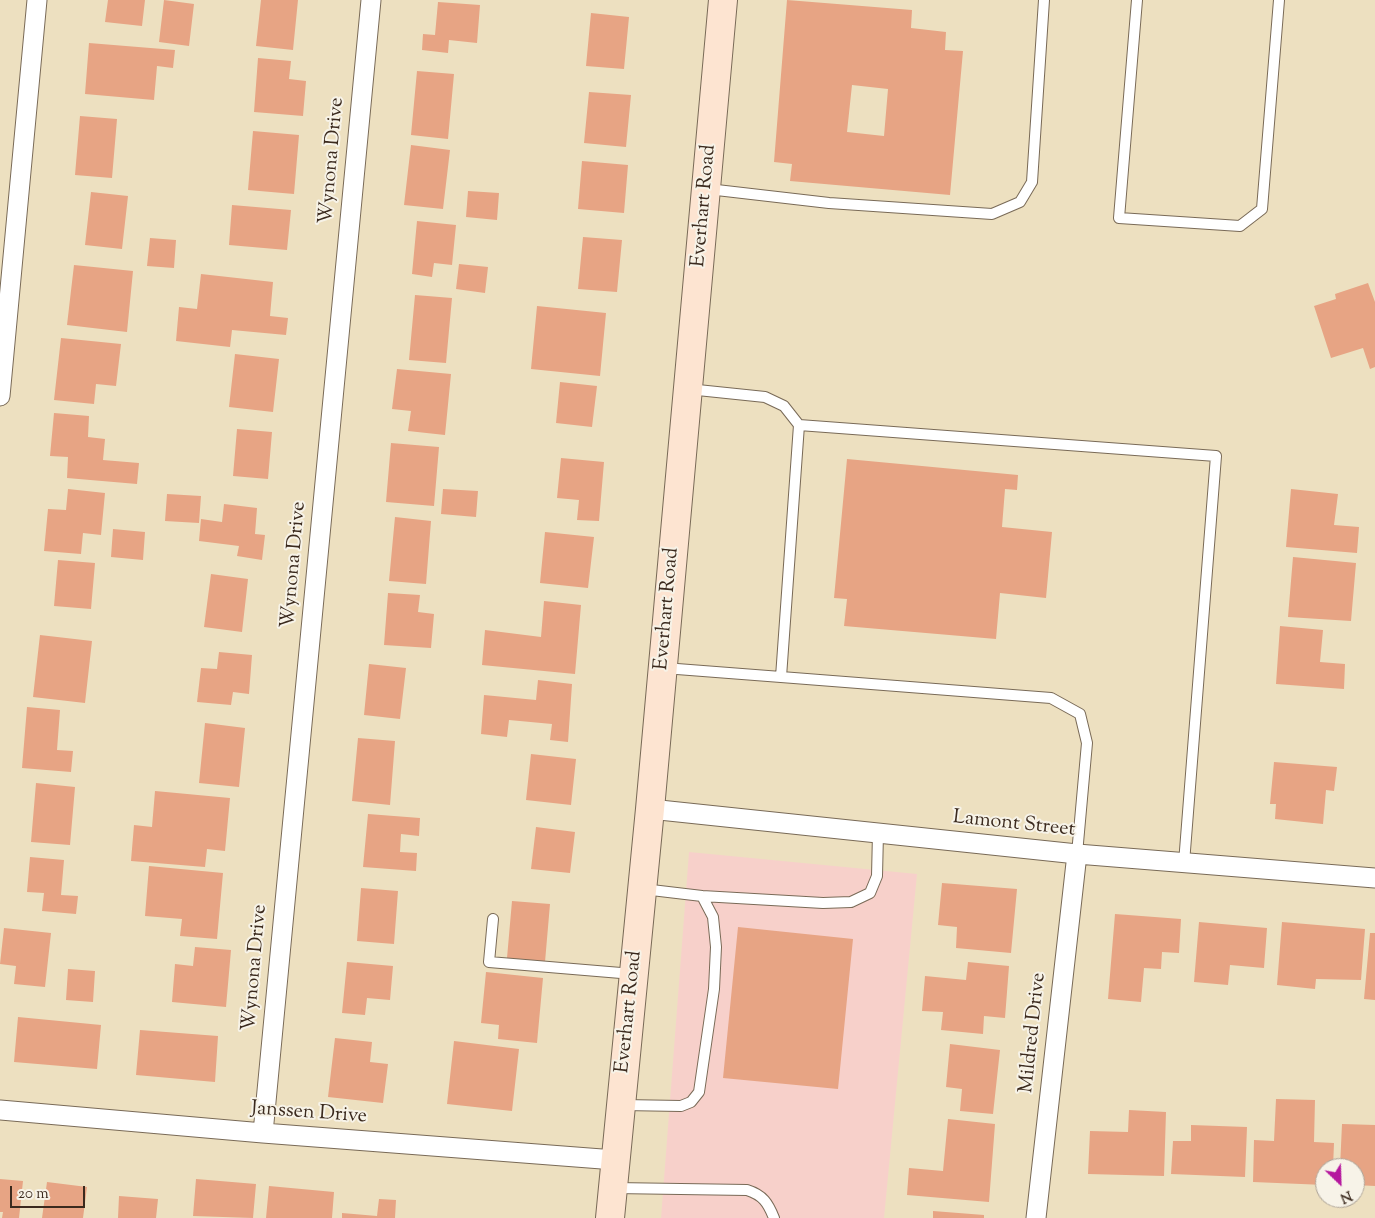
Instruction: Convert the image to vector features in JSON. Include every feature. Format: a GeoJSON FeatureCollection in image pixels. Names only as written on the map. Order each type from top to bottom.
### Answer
{"type":"FeatureCollection","features":[{"type":"Feature","properties":{"kind":"main road","name":"Everhart Road"},"geometry":{"type":"LineString","coordinates":[[610,1218],[650,809],[723,0]]}},
{"type":"Feature","properties":{"kind":"street"},"geometry":{"type":"LineString","coordinates":[[0,396],[38,0]]}},
{"type":"Feature","properties":{"kind":"street","name":"Wynona Drive"},"geometry":{"type":"LineString","coordinates":[[263,1134],[371,0]]}},
{"type":"Feature","properties":{"kind":"street","name":"Lamont Street"},"geometry":{"type":"LineString","coordinates":[[650,809],[1077,854],[1375,878]]}},
{"type":"Feature","properties":{"kind":"street","name":"Mildred Drive"},"geometry":{"type":"LineString","coordinates":[[1036,1218],[1077,854]]}},
{"type":"Feature","properties":{"kind":"street","name":"Janssen Drive"},"geometry":{"type":"LineString","coordinates":[[0,1110],[263,1134],[615,1160]]}},
{"type":"Feature","properties":{"kind":"lane"},"geometry":{"type":"LineString","coordinates":[[706,188],[829,203],[992,214],[1020,202],[1032,182],[1044,0]]}},
{"type":"Feature","properties":{"kind":"lane"},"geometry":{"type":"LineString","coordinates":[[1137,0],[1119,218],[1240,226],[1262,209],[1279,0]]}},
{"type":"Feature","properties":{"kind":"lane"},"geometry":{"type":"LineString","coordinates":[[688,388],[765,397],[784,406],[799,424],[781,677]]}},
{"type":"Feature","properties":{"kind":"lane"},"geometry":{"type":"LineString","coordinates":[[799,424],[1216,456],[1184,863]]}},
{"type":"Feature","properties":{"kind":"lane"},"geometry":{"type":"LineString","coordinates":[[663,668],[1051,698],[1080,714],[1087,742],[1077,854]]}},
{"type":"Feature","properties":{"kind":"lane"},"geometry":{"type":"LineString","coordinates":[[642,889],[702,896],[805,903],[851,902],[870,893],[877,876],[878,833]]}},
{"type":"Feature","properties":{"kind":"lane"},"geometry":{"type":"LineString","coordinates":[[621,1105],[681,1106],[691,1102],[698,1092],[714,989],[716,947],[713,917],[702,896]]}},
{"type":"Feature","properties":{"kind":"lane"},"geometry":{"type":"LineString","coordinates":[[493,919],[489,962],[634,974]]}},
{"type":"Feature","properties":{"kind":"lane"},"geometry":{"type":"LineString","coordinates":[[613,1188],[747,1190],[758,1193],[768,1203],[774,1218]]}},
{"type":"Feature","properties":{"kind":"shaded area"},"geometry":{"type":"Polygon","coordinates":[[[689,852],[917,874],[884,1218],[661,1218],[689,852]]]}},
{"type":"Feature","properties":{"kind":"building"},"geometry":{"type":"Polygon","coordinates":[[[108,0],[145,0],[142,26],[105,22],[108,0]]]}},
{"type":"Feature","properties":{"kind":"building"},"geometry":{"type":"Polygon","coordinates":[[[164,0],[194,4],[189,46],[159,42],[164,0]]]}},
{"type":"Feature","properties":{"kind":"building"},"geometry":{"type":"Polygon","coordinates":[[[261,0],[298,0],[293,50],[256,46],[261,0]]]}},
{"type":"Feature","properties":{"kind":"building"},"geometry":{"type":"Polygon","coordinates":[[[787,0],[912,10],[911,28],[946,32],[945,50],[963,51],[950,195],[790,181],[792,164],[774,162],[787,0]],[[852,85],[847,132],[884,136],[888,89],[852,85]]]}},
{"type":"Feature","properties":{"kind":"building"},"geometry":{"type":"Polygon","coordinates":[[[438,2],[480,5],[477,43],[449,40],[448,53],[422,50],[423,34],[435,35],[438,2]]]}},
{"type":"Feature","properties":{"kind":"building"},"geometry":{"type":"Polygon","coordinates":[[[591,13],[629,17],[624,69],[586,66],[591,13]]]}},
{"type":"Feature","properties":{"kind":"building"},"geometry":{"type":"Polygon","coordinates":[[[89,43],[175,50],[173,68],[157,66],[154,100],[85,94],[89,43]]]}},
{"type":"Feature","properties":{"kind":"building"},"geometry":{"type":"Polygon","coordinates":[[[258,58],[291,61],[289,79],[306,81],[303,116],[254,112],[258,58]]]}},
{"type":"Feature","properties":{"kind":"building"},"geometry":{"type":"Polygon","coordinates":[[[417,71],[454,74],[448,139],[411,135],[417,71]]]}},
{"type":"Feature","properties":{"kind":"building"},"geometry":{"type":"Polygon","coordinates":[[[589,92],[631,95],[626,147],[584,143],[589,92]]]}},
{"type":"Feature","properties":{"kind":"building"},"geometry":{"type":"Polygon","coordinates":[[[80,116],[117,119],[112,178],[75,175],[80,116]]]}},
{"type":"Feature","properties":{"kind":"building"},"geometry":{"type":"Polygon","coordinates":[[[253,131],[299,135],[294,194],[248,190],[253,131]]]}},
{"type":"Feature","properties":{"kind":"building"},"geometry":{"type":"Polygon","coordinates":[[[411,145],[450,150],[443,209],[404,205],[411,145]]]}},
{"type":"Feature","properties":{"kind":"building"},"geometry":{"type":"Polygon","coordinates":[[[582,161],[628,165],[624,213],[578,209],[582,161]]]}},
{"type":"Feature","properties":{"kind":"building"},"geometry":{"type":"Polygon","coordinates":[[[468,191],[499,193],[497,220],[466,217],[468,191]]]}},
{"type":"Feature","properties":{"kind":"building"},"geometry":{"type":"Polygon","coordinates":[[[91,192],[128,196],[122,249],[85,245],[91,192]]]}},
{"type":"Feature","properties":{"kind":"building"},"geometry":{"type":"Polygon","coordinates":[[[232,205],[291,210],[287,250],[229,245],[232,205]]]}},
{"type":"Feature","properties":{"kind":"building"},"geometry":{"type":"Polygon","coordinates":[[[417,221],[456,225],[452,265],[434,263],[432,277],[412,274],[417,221]]]}},
{"type":"Feature","properties":{"kind":"building"},"geometry":{"type":"Polygon","coordinates":[[[583,237],[622,240],[617,292],[578,289],[583,237]]]}},
{"type":"Feature","properties":{"kind":"building"},"geometry":{"type":"Polygon","coordinates":[[[150,238],[176,240],[174,268],[147,266],[150,238]]]}},
{"type":"Feature","properties":{"kind":"building"},"geometry":{"type":"Polygon","coordinates":[[[459,264],[488,267],[485,293],[456,289],[459,264]]]}},
{"type":"Feature","properties":{"kind":"building"},"geometry":{"type":"Polygon","coordinates":[[[74,265],[133,271],[127,332],[67,325],[74,265]]]}},
{"type":"Feature","properties":{"kind":"building"},"geometry":{"type":"Polygon","coordinates":[[[201,274],[273,282],[270,316],[288,318],[286,335],[232,330],[230,347],[176,341],[179,307],[197,309],[201,274]]]}},
{"type":"Feature","properties":{"kind":"building"},"geometry":{"type":"Polygon","coordinates":[[[1368,283],[1375,302],[1375,367],[1370,369],[1363,348],[1331,358],[1314,306],[1336,299],[1335,294],[1368,283]]]}},
{"type":"Feature","properties":{"kind":"building"},"geometry":{"type":"Polygon","coordinates":[[[415,295],[452,298],[446,363],[409,360],[415,295]]]}},
{"type":"Feature","properties":{"kind":"building"},"geometry":{"type":"Polygon","coordinates":[[[537,306],[606,313],[600,376],[531,369],[537,306]]]}},
{"type":"Feature","properties":{"kind":"building"},"geometry":{"type":"Polygon","coordinates":[[[61,338],[121,344],[116,386],[96,384],[94,404],[54,400],[61,338]]]}},
{"type":"Feature","properties":{"kind":"building"},"geometry":{"type":"Polygon","coordinates":[[[235,354],[279,359],[273,412],[229,407],[235,354]]]}},
{"type":"Feature","properties":{"kind":"building"},"geometry":{"type":"Polygon","coordinates":[[[397,369],[451,374],[445,435],[408,431],[411,411],[392,409],[397,369]]]}},
{"type":"Feature","properties":{"kind":"building"},"geometry":{"type":"Polygon","coordinates":[[[560,382],[597,386],[592,427],[556,423],[560,382]]]}},
{"type":"Feature","properties":{"kind":"building"},"geometry":{"type":"Polygon","coordinates":[[[54,413],[89,416],[88,437],[105,439],[103,460],[139,463],[137,484],[67,478],[68,457],[50,456],[54,413]]]}},
{"type":"Feature","properties":{"kind":"building"},"geometry":{"type":"Polygon","coordinates":[[[237,429],[272,432],[268,479],[233,476],[237,429]]]}},
{"type":"Feature","properties":{"kind":"building"},"geometry":{"type":"Polygon","coordinates":[[[391,443],[439,447],[434,506],[386,502],[391,443]]]}},
{"type":"Feature","properties":{"kind":"building"},"geometry":{"type":"Polygon","coordinates":[[[561,458],[604,462],[599,521],[577,520],[579,500],[557,498],[561,458]]]}},
{"type":"Feature","properties":{"kind":"building"},"geometry":{"type":"Polygon","coordinates":[[[847,459],[1018,475],[1017,490],[1005,489],[1002,527],[1052,532],[1046,598],[1000,593],[996,639],[844,626],[847,599],[834,598],[847,459]]]}},
{"type":"Feature","properties":{"kind":"building"},"geometry":{"type":"Polygon","coordinates":[[[68,489],[105,493],[101,535],[83,533],[81,554],[44,551],[48,509],[66,510],[68,489]]]}},
{"type":"Feature","properties":{"kind":"building"},"geometry":{"type":"Polygon","coordinates":[[[443,489],[478,491],[476,517],[441,514],[443,489]]]}},
{"type":"Feature","properties":{"kind":"building"},"geometry":{"type":"Polygon","coordinates":[[[1291,489],[1338,494],[1334,525],[1359,527],[1357,553],[1286,547],[1291,489]]]}},
{"type":"Feature","properties":{"kind":"building"},"geometry":{"type":"Polygon","coordinates":[[[167,494],[201,496],[199,523],[165,521],[167,494]]]}},
{"type":"Feature","properties":{"kind":"building"},"geometry":{"type":"Polygon","coordinates":[[[224,504],[257,508],[255,534],[265,535],[262,560],[237,556],[239,546],[199,541],[201,519],[222,522],[224,504]]]}},
{"type":"Feature","properties":{"kind":"building"},"geometry":{"type":"Polygon","coordinates":[[[395,517],[431,521],[426,584],[389,581],[395,517]]]}},
{"type":"Feature","properties":{"kind":"building"},"geometry":{"type":"Polygon","coordinates":[[[113,529],[145,532],[143,560],[111,557],[113,529]]]}},
{"type":"Feature","properties":{"kind":"building"},"geometry":{"type":"Polygon","coordinates":[[[545,532],[594,537],[588,588],[540,583],[545,532]]]}},
{"type":"Feature","properties":{"kind":"building"},"geometry":{"type":"Polygon","coordinates":[[[1293,557],[1356,563],[1351,621],[1288,617],[1293,557]]]}},
{"type":"Feature","properties":{"kind":"building"},"geometry":{"type":"Polygon","coordinates":[[[58,560],[95,563],[91,609],[54,606],[58,560]]]}},
{"type":"Feature","properties":{"kind":"building"},"geometry":{"type":"Polygon","coordinates":[[[211,574],[248,579],[242,632],[204,627],[211,574]]]}},
{"type":"Feature","properties":{"kind":"building"},"geometry":{"type":"Polygon","coordinates":[[[388,593],[420,595],[418,612],[434,614],[431,648],[384,645],[388,593]]]}},
{"type":"Feature","properties":{"kind":"building"},"geometry":{"type":"Polygon","coordinates":[[[544,601],[581,605],[575,674],[482,665],[485,630],[541,637],[544,601]]]}},
{"type":"Feature","properties":{"kind":"building"},"geometry":{"type":"Polygon","coordinates":[[[1280,626],[1323,630],[1320,662],[1345,664],[1344,689],[1276,684],[1280,626]]]}},
{"type":"Feature","properties":{"kind":"building"},"geometry":{"type":"Polygon","coordinates":[[[40,635],[92,641],[85,703],[33,697],[40,635]]]}},
{"type":"Feature","properties":{"kind":"building"},"geometry":{"type":"Polygon","coordinates":[[[219,652],[252,655],[249,694],[233,692],[231,705],[197,702],[201,668],[217,669],[219,652]]]}},
{"type":"Feature","properties":{"kind":"building"},"geometry":{"type":"Polygon","coordinates":[[[369,664],[406,668],[400,719],[364,715],[369,664]]]}},
{"type":"Feature","properties":{"kind":"building"},"geometry":{"type":"Polygon","coordinates":[[[538,680],[572,684],[568,742],[550,740],[552,724],[509,720],[507,737],[481,734],[484,695],[536,700],[538,680]]]}},
{"type":"Feature","properties":{"kind":"building"},"geometry":{"type":"Polygon","coordinates":[[[27,707],[60,710],[57,750],[73,751],[71,772],[22,768],[27,707]]]}},
{"type":"Feature","properties":{"kind":"building"},"geometry":{"type":"Polygon","coordinates":[[[205,723],[245,728],[239,787],[199,783],[205,723]]]}},
{"type":"Feature","properties":{"kind":"building"},"geometry":{"type":"Polygon","coordinates":[[[358,738],[395,741],[390,805],[352,801],[358,738]]]}},
{"type":"Feature","properties":{"kind":"building"},"geometry":{"type":"Polygon","coordinates":[[[531,754],[576,759],[571,805],[526,800],[531,754]]]}},
{"type":"Feature","properties":{"kind":"building"},"geometry":{"type":"Polygon","coordinates":[[[1274,762],[1337,767],[1334,791],[1326,790],[1323,824],[1275,819],[1276,804],[1270,804],[1274,762]]]}},
{"type":"Feature","properties":{"kind":"building"},"geometry":{"type":"Polygon","coordinates":[[[36,783],[75,787],[70,845],[31,842],[36,783]]]}},
{"type":"Feature","properties":{"kind":"building"},"geometry":{"type":"Polygon","coordinates":[[[155,791],[230,798],[225,851],[207,849],[205,867],[131,861],[134,825],[152,827],[155,791]]]}},
{"type":"Feature","properties":{"kind":"building"},"geometry":{"type":"Polygon","coordinates":[[[368,814],[420,818],[419,836],[401,834],[400,852],[417,853],[416,871],[363,867],[368,814]]]}},
{"type":"Feature","properties":{"kind":"building"},"geometry":{"type":"Polygon","coordinates":[[[536,827],[575,832],[570,873],[531,869],[536,827]]]}},
{"type":"Feature","properties":{"kind":"building"},"geometry":{"type":"Polygon","coordinates":[[[30,857],[64,860],[61,895],[78,896],[76,914],[42,911],[44,893],[27,892],[30,857]]]}},
{"type":"Feature","properties":{"kind":"building"},"geometry":{"type":"Polygon","coordinates":[[[149,866],[223,873],[217,939],[180,936],[182,919],[145,916],[149,866]]]}},
{"type":"Feature","properties":{"kind":"building"},"geometry":{"type":"Polygon","coordinates":[[[942,883],[1017,889],[1011,953],[956,948],[957,927],[938,925],[942,883]]]}},
{"type":"Feature","properties":{"kind":"building"},"geometry":{"type":"Polygon","coordinates":[[[361,888],[398,891],[394,944],[357,941],[361,888]]]}},
{"type":"Feature","properties":{"kind":"building"},"geometry":{"type":"Polygon","coordinates":[[[512,901],[550,904],[545,962],[507,958],[512,901]]]}},
{"type":"Feature","properties":{"kind":"building"},"geometry":{"type":"Polygon","coordinates":[[[1115,914],[1181,919],[1179,953],[1162,952],[1161,969],[1144,968],[1141,1002],[1108,999],[1115,914]]]}},
{"type":"Feature","properties":{"kind":"building"},"geometry":{"type":"Polygon","coordinates":[[[1199,922],[1267,928],[1264,968],[1230,965],[1228,985],[1194,982],[1199,922]]]}},
{"type":"Feature","properties":{"kind":"building"},"geometry":{"type":"Polygon","coordinates":[[[1282,922],[1365,929],[1361,980],[1316,979],[1315,989],[1277,985],[1282,922]]]}},
{"type":"Feature","properties":{"kind":"building"},"geometry":{"type":"Polygon","coordinates":[[[738,927],[853,939],[838,1089],[723,1078],[738,927]]]}},
{"type":"Feature","properties":{"kind":"building"},"geometry":{"type":"Polygon","coordinates":[[[4,928],[51,933],[45,987],[14,984],[16,966],[0,964],[4,928]]]}},
{"type":"Feature","properties":{"kind":"building"},"geometry":{"type":"Polygon","coordinates":[[[1370,933],[1375,933],[1375,1000],[1364,999],[1370,933]]]}},
{"type":"Feature","properties":{"kind":"building"},"geometry":{"type":"Polygon","coordinates":[[[195,947],[231,950],[226,1007],[172,1002],[175,964],[193,966],[195,947]]]}},
{"type":"Feature","properties":{"kind":"building"},"geometry":{"type":"Polygon","coordinates":[[[347,962],[393,966],[390,1000],[367,998],[365,1015],[342,1013],[347,962]]]}},
{"type":"Feature","properties":{"kind":"building"},"geometry":{"type":"Polygon","coordinates":[[[968,962],[1009,966],[1005,1018],[984,1016],[983,1034],[941,1030],[943,1012],[922,1011],[925,976],[966,980],[968,962]]]}},
{"type":"Feature","properties":{"kind":"building"},"geometry":{"type":"Polygon","coordinates":[[[68,969],[95,971],[93,1002],[66,1000],[68,969]]]}},
{"type":"Feature","properties":{"kind":"building"},"geometry":{"type":"Polygon","coordinates":[[[486,972],[543,978],[537,1043],[498,1039],[499,1025],[481,1023],[486,972]]]}},
{"type":"Feature","properties":{"kind":"building"},"geometry":{"type":"Polygon","coordinates":[[[18,1017],[101,1025],[97,1069],[14,1062],[18,1017]]]}},
{"type":"Feature","properties":{"kind":"building"},"geometry":{"type":"Polygon","coordinates":[[[140,1030],[218,1036],[215,1082],[136,1075],[140,1030]]]}},
{"type":"Feature","properties":{"kind":"building"},"geometry":{"type":"Polygon","coordinates":[[[335,1038],[372,1042],[370,1062],[388,1064],[383,1103],[328,1097],[335,1038]]]}},
{"type":"Feature","properties":{"kind":"building"},"geometry":{"type":"Polygon","coordinates":[[[454,1041],[519,1049],[512,1111],[447,1104],[454,1041]]]}},
{"type":"Feature","properties":{"kind":"building"},"geometry":{"type":"Polygon","coordinates":[[[950,1044],[1000,1050],[993,1114],[960,1111],[962,1089],[946,1087],[950,1044]]]}},
{"type":"Feature","properties":{"kind":"building"},"geometry":{"type":"Polygon","coordinates":[[[1276,1099],[1315,1100],[1314,1142],[1334,1143],[1333,1158],[1315,1158],[1315,1185],[1253,1182],[1254,1140],[1274,1141],[1276,1099]]]}},
{"type":"Feature","properties":{"kind":"building"},"geometry":{"type":"Polygon","coordinates":[[[1129,1110],[1166,1112],[1164,1176],[1088,1174],[1090,1131],[1128,1132],[1129,1110]]]}},
{"type":"Feature","properties":{"kind":"building"},"geometry":{"type":"Polygon","coordinates":[[[948,1119],[995,1124],[989,1202],[907,1195],[909,1168],[943,1171],[948,1119]]]}},
{"type":"Feature","properties":{"kind":"building"},"geometry":{"type":"Polygon","coordinates":[[[1342,1124],[1375,1125],[1375,1186],[1365,1186],[1365,1158],[1340,1158],[1342,1124]]]}},
{"type":"Feature","properties":{"kind":"building"},"geometry":{"type":"Polygon","coordinates":[[[1191,1125],[1247,1127],[1245,1177],[1171,1174],[1173,1141],[1191,1141],[1191,1125]]]}},
{"type":"Feature","properties":{"kind":"building"},"geometry":{"type":"Polygon","coordinates":[[[0,1179],[23,1181],[19,1218],[2,1218],[3,1212],[0,1212],[0,1179]]]}},
{"type":"Feature","properties":{"kind":"building"},"geometry":{"type":"Polygon","coordinates":[[[196,1179],[256,1184],[253,1218],[193,1216],[196,1179]]]}},
{"type":"Feature","properties":{"kind":"building"},"geometry":{"type":"Polygon","coordinates":[[[47,1182],[87,1187],[83,1218],[42,1218],[47,1182]]]}},
{"type":"Feature","properties":{"kind":"building"},"geometry":{"type":"Polygon","coordinates":[[[269,1186],[334,1192],[332,1218],[266,1218],[269,1186]]]}},
{"type":"Feature","properties":{"kind":"building"},"geometry":{"type":"Polygon","coordinates":[[[119,1196],[158,1199],[156,1218],[118,1218],[119,1196]]]}},
{"type":"Feature","properties":{"kind":"building"},"geometry":{"type":"Polygon","coordinates":[[[379,1199],[396,1200],[395,1218],[342,1218],[342,1213],[377,1216],[379,1199]]]}},
{"type":"Feature","properties":{"kind":"building"},"geometry":{"type":"Polygon","coordinates":[[[933,1211],[984,1215],[984,1218],[933,1218],[933,1211]]]}}]}
